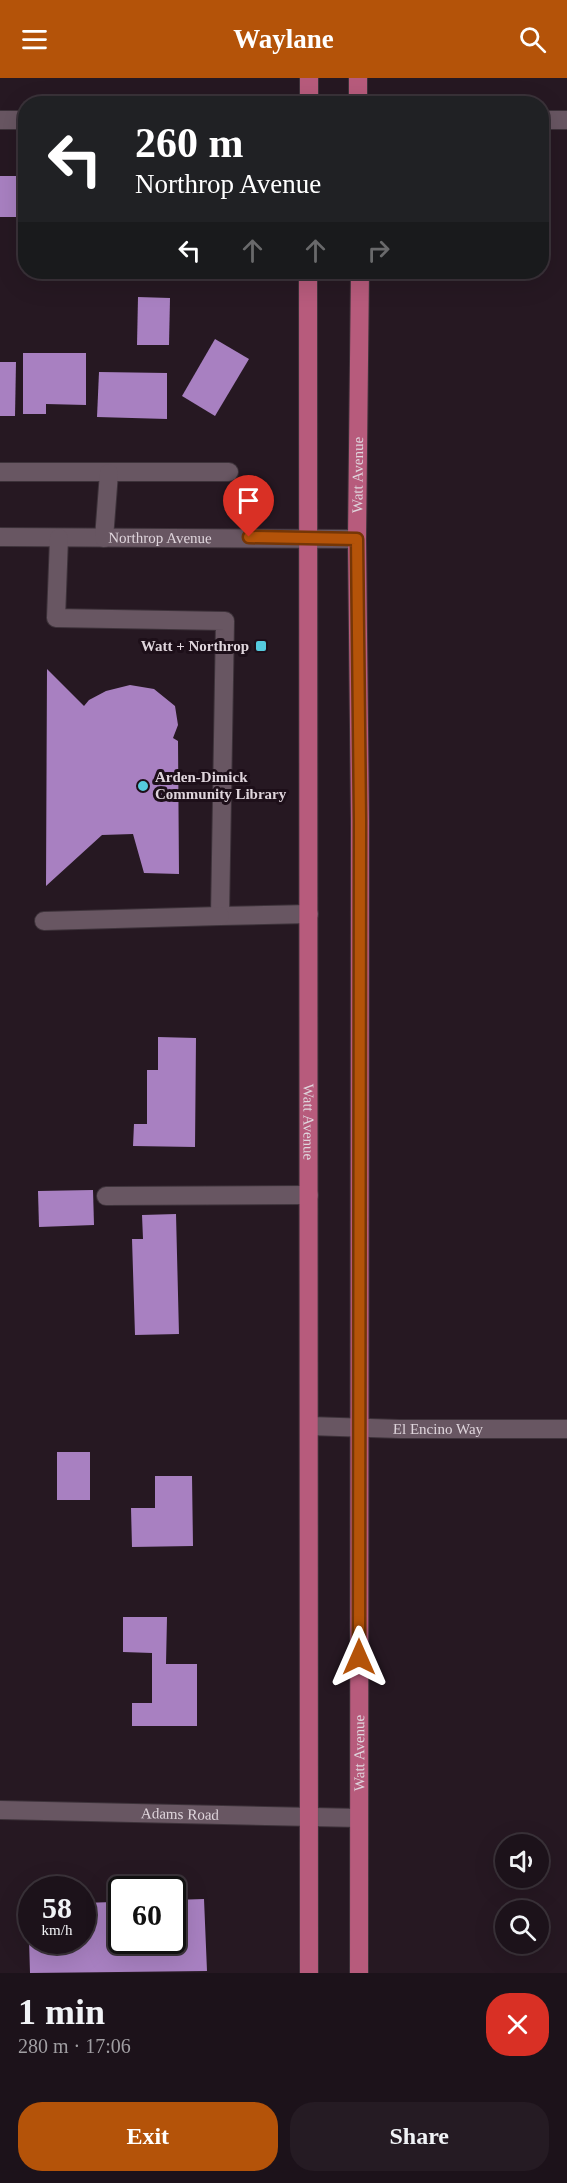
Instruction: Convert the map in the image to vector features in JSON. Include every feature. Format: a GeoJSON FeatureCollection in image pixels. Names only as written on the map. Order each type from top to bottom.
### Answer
{"type":"FeatureCollection","features":[{"type":"Feature","properties":{"kind":"main road"},"geometry":{"type":"LineString","coordinates":[[309,78],[309,96]]}},
{"type":"Feature","properties":{"kind":"main road"},"geometry":{"type":"LineString","coordinates":[[358,78],[358,96]]}},
{"type":"Feature","properties":{"kind":"main road","name":"Watt Avenue"},"geometry":{"type":"LineString","coordinates":[[309,279],[309,1973]]}},
{"type":"Feature","properties":{"kind":"main road","name":"Watt Avenue"},"geometry":{"type":"LineString","coordinates":[[359,1973],[360,820],[357,539],[360,279]]}},
{"type":"Feature","properties":{"kind":"street"},"geometry":{"type":"LineString","coordinates":[[0,120],[18,120]]}},
{"type":"Feature","properties":{"kind":"street"},"geometry":{"type":"LineString","coordinates":[[549,120],[567,120]]}},
{"type":"Feature","properties":{"kind":"street"},"geometry":{"type":"LineString","coordinates":[[0,472],[229,472]]}},
{"type":"Feature","properties":{"kind":"street"},"geometry":{"type":"LineString","coordinates":[[104,538],[109,473]]}},
{"type":"Feature","properties":{"kind":"street","name":"Northrop Avenue"},"geometry":{"type":"LineString","coordinates":[[0,537],[357,539]]}},
{"type":"Feature","properties":{"kind":"street"},"geometry":{"type":"LineString","coordinates":[[59,538],[56,618],[225,621],[220,916]]}},
{"type":"Feature","properties":{"kind":"street"},"geometry":{"type":"LineString","coordinates":[[44,921],[309,914]]}},
{"type":"Feature","properties":{"kind":"street"},"geometry":{"type":"LineString","coordinates":[[106,1196],[309,1195]]}},
{"type":"Feature","properties":{"kind":"street","name":"El Encino Way"},"geometry":{"type":"LineString","coordinates":[[309,1426],[567,1429]]}},
{"type":"Feature","properties":{"kind":"street","name":"Adams Road"},"geometry":{"type":"LineString","coordinates":[[0,1810],[359,1818]]}},
{"type":"Feature","properties":{"kind":"building"},"geometry":{"type":"Polygon","coordinates":[[[0,176],[18,176],[18,217],[0,217],[0,176]]]}},
{"type":"Feature","properties":{"kind":"building"},"geometry":{"type":"Polygon","coordinates":[[[138,297],[170,298],[169,345],[137,345],[138,297]]]}},
{"type":"Feature","properties":{"kind":"building"},"geometry":{"type":"Polygon","coordinates":[[[215,339],[249,359],[215,416],[182,396],[215,339]]]}},
{"type":"Feature","properties":{"kind":"building"},"geometry":{"type":"Polygon","coordinates":[[[23,353],[86,353],[86,405],[46,404],[46,414],[23,414],[23,353]]]}},
{"type":"Feature","properties":{"kind":"building"},"geometry":{"type":"Polygon","coordinates":[[[0,362],[16,362],[15,416],[0,416],[0,362]]]}},
{"type":"Feature","properties":{"kind":"building"},"geometry":{"type":"Polygon","coordinates":[[[99,372],[167,373],[167,419],[97,417],[99,372]]]}},
{"type":"Feature","properties":{"kind":"building"},"geometry":{"type":"Polygon","coordinates":[[[47,669],[84,706],[89,700],[106,691],[130,685],[154,689],[175,706],[178,725],[173,738],[178,741],[179,874],[144,873],[133,834],[102,835],[46,886],[47,669]]]}},
{"type":"Feature","properties":{"kind":"building"},"geometry":{"type":"Polygon","coordinates":[[[158,1037],[196,1038],[195,1147],[133,1146],[134,1124],[147,1124],[147,1070],[158,1070],[158,1037]]]}},
{"type":"Feature","properties":{"kind":"building"},"geometry":{"type":"Polygon","coordinates":[[[93,1190],[94,1225],[39,1227],[38,1191],[93,1190]]]}},
{"type":"Feature","properties":{"kind":"building"},"geometry":{"type":"Polygon","coordinates":[[[176,1214],[179,1334],[135,1335],[132,1239],[143,1239],[142,1215],[176,1214]]]}},
{"type":"Feature","properties":{"kind":"building"},"geometry":{"type":"Polygon","coordinates":[[[57,1452],[90,1452],[90,1500],[57,1500],[57,1452]]]}},
{"type":"Feature","properties":{"kind":"building"},"geometry":{"type":"Polygon","coordinates":[[[155,1476],[192,1476],[193,1546],[132,1547],[131,1508],[155,1508],[155,1476]]]}},
{"type":"Feature","properties":{"kind":"building"},"geometry":{"type":"Polygon","coordinates":[[[123,1617],[167,1617],[166,1664],[197,1664],[197,1726],[132,1726],[132,1703],[152,1703],[152,1653],[123,1652],[123,1617]]]}},
{"type":"Feature","properties":{"kind":"building"},"geometry":{"type":"Polygon","coordinates":[[[204,1899],[207,1971],[30,1973],[29,1954],[96,1954],[96,1903],[108,1902],[108,1954],[186,1954],[186,1900],[204,1899]]]}},
{"type":"Feature","properties":{"kind":"place","name":"Watt + Northrop"},"geometry":{"type":"Point","coordinates":[261,646]}},
{"type":"Feature","properties":{"kind":"place","name":"Arden-Dimick Community Library"},"geometry":{"type":"Point","coordinates":[143,786]}},
{"type":"Feature","properties":{"kind":"route"},"geometry":{"type":"LineString","coordinates":[[249,537],[357,539],[360,820],[359,1657]]}}]}
